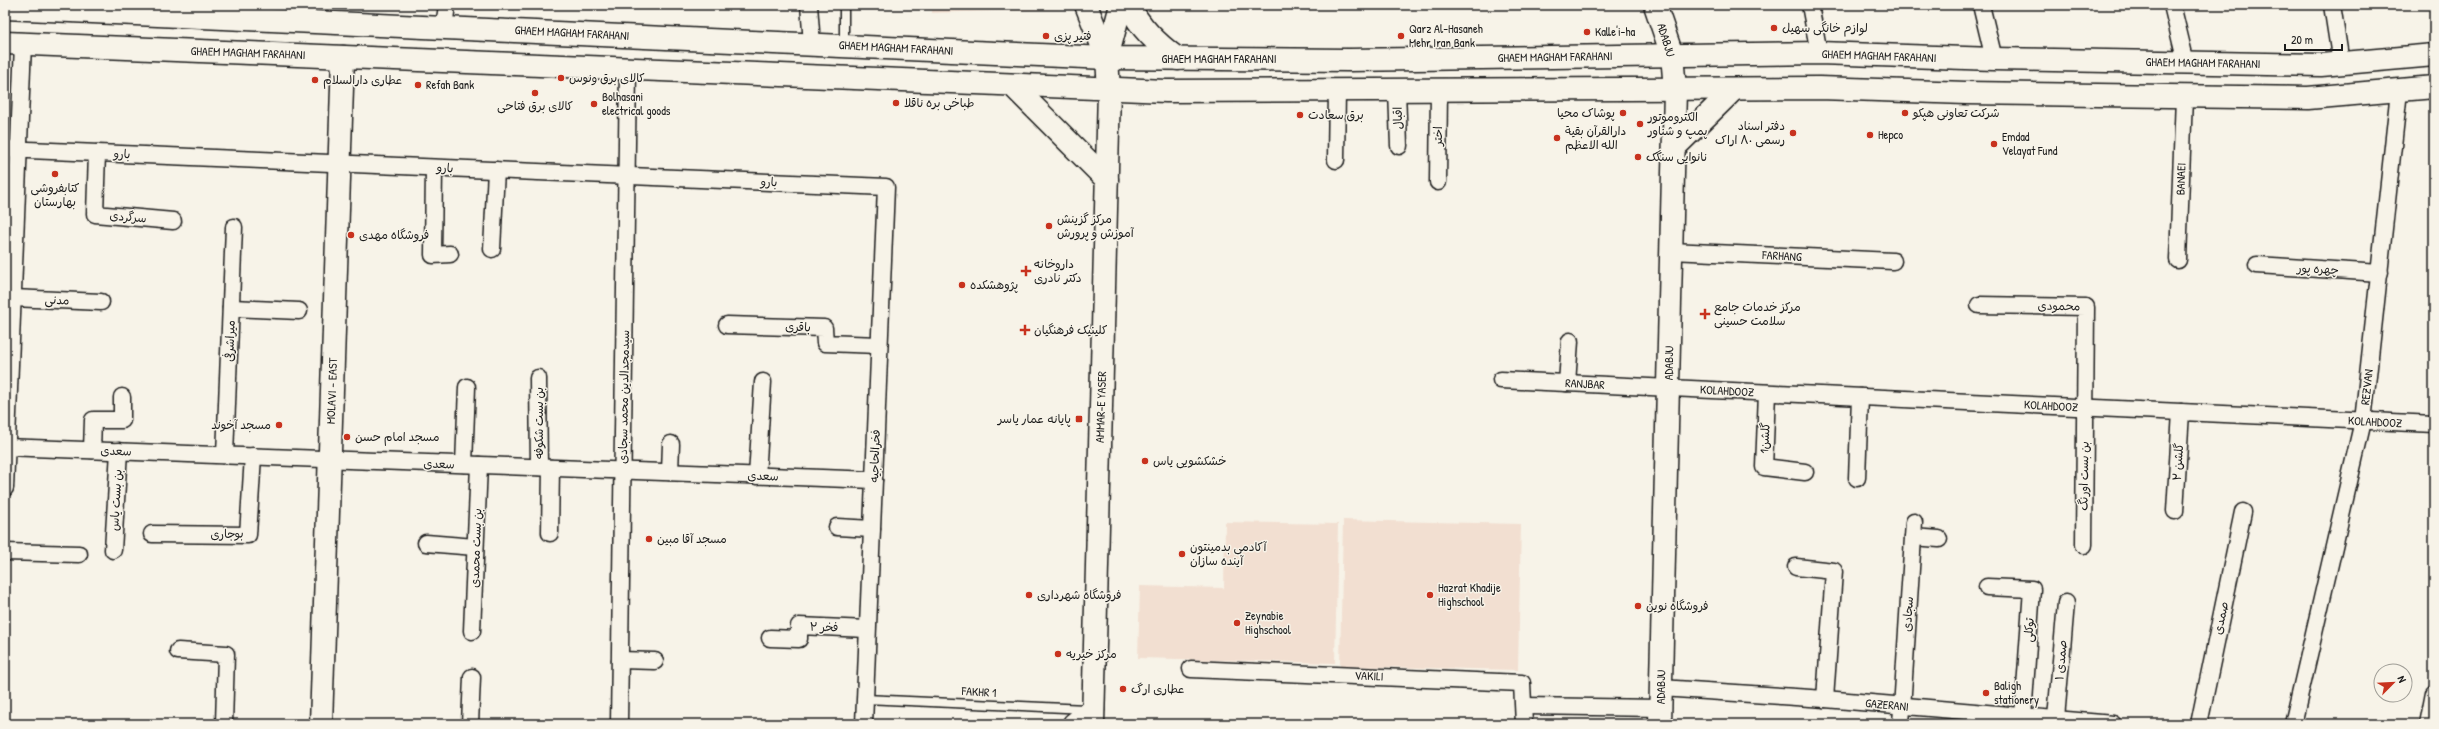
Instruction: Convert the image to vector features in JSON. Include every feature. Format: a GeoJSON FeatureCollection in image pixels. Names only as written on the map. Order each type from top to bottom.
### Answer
{"type":"FeatureCollection","features":[{"type":"Feature","properties":{"kind":"main road"},"geometry":{"type":"LineString","coordinates":[[1086,5],[1108,58]]}},
{"type":"Feature","properties":{"kind":"main road"},"geometry":{"type":"LineString","coordinates":[[1091,5],[1105,8],[1113,5]]}},
{"type":"Feature","properties":{"kind":"main road"},"geometry":{"type":"LineString","coordinates":[[1108,58],[1121,5]]}},
{"type":"Feature","properties":{"kind":"main road"},"geometry":{"type":"LineString","coordinates":[[1129,5],[1134,17],[1151,37],[1178,59]]}},
{"type":"Feature","properties":{"kind":"main road","name":"ADABJU"},"geometry":{"type":"LineString","coordinates":[[1655,5],[1672,55],[1675,89],[1660,706]]}},
{"type":"Feature","properties":{"kind":"main road","name":"GHAEM MAGHAM FARAHANI"},"geometry":{"type":"LineString","coordinates":[[5,8],[310,13],[444,27],[1108,58],[1349,60],[1819,53],[1994,59],[2321,65],[2434,55]]}},
{"type":"Feature","properties":{"kind":"main road","name":"GHAEM MAGHAM FARAHANI"},"geometry":{"type":"LineString","coordinates":[[14,44],[1109,90],[1733,90],[1820,88],[2184,97],[2308,98],[2434,87]]}},
{"type":"Feature","properties":{"kind":"main road","name":"MOLAVI - EAST"},"geometry":{"type":"LineString","coordinates":[[322,724],[343,57]]}},
{"type":"Feature","properties":{"kind":"main road","name":"AMMAR-E YASER"},"geometry":{"type":"LineString","coordinates":[[1093,717],[1107,180],[1109,90],[1108,58]]}},
{"type":"Feature","properties":{"kind":"main road"},"geometry":{"type":"LineString","coordinates":[[1014,86],[1107,180]]}},
{"type":"Feature","properties":{"kind":"main road"},"geometry":{"type":"LineString","coordinates":[[1674,148],[1733,90]]}},
{"type":"Feature","properties":{"kind":"main road"},"geometry":{"type":"LineString","coordinates":[[1074,724],[1093,717]]}},
{"type":"Feature","properties":{"kind":"street"},"geometry":{"type":"LineString","coordinates":[[444,27],[447,5]]}},
{"type":"Feature","properties":{"kind":"street"},"geometry":{"type":"LineString","coordinates":[[809,5],[812,44]]}},
{"type":"Feature","properties":{"kind":"street"},"geometry":{"type":"LineString","coordinates":[[1810,5],[1819,53]]}},
{"type":"Feature","properties":{"kind":"street"},"geometry":{"type":"LineString","coordinates":[[1981,5],[1994,59]]}},
{"type":"Feature","properties":{"kind":"street"},"geometry":{"type":"LineString","coordinates":[[2172,5],[2186,63]]}},
{"type":"Feature","properties":{"kind":"street"},"geometry":{"type":"LineString","coordinates":[[2332,5],[2341,63]]}},
{"type":"Feature","properties":{"kind":"street"},"geometry":{"type":"LineString","coordinates":[[5,488],[13,298],[12,150],[14,44]]}},
{"type":"Feature","properties":{"kind":"street","name":"سیدمجدالدین محمد سجادی"},"geometry":{"type":"LineString","coordinates":[[620,724],[628,70]]}},
{"type":"Feature","properties":{"kind":"street","name":"اقبال"},"geometry":{"type":"LineString","coordinates":[[1397,90],[1399,146]]}},
{"type":"Feature","properties":{"kind":"street","name":"اختر"},"geometry":{"type":"LineString","coordinates":[[1438,182],[1439,90]]}},
{"type":"Feature","properties":{"kind":"street"},"geometry":{"type":"LineString","coordinates":[[1336,91],[1336,160]]}},
{"type":"Feature","properties":{"kind":"street","name":"REZVAN"},"geometry":{"type":"LineString","coordinates":[[2293,724],[2363,421],[2399,91]]}},
{"type":"Feature","properties":{"kind":"street","name":"BANAEI"},"geometry":{"type":"LineString","coordinates":[[2178,260],[2184,97]]}},
{"type":"Feature","properties":{"kind":"street","name":"بارو"},"geometry":{"type":"LineString","coordinates":[[12,150],[886,187]]}},
{"type":"Feature","properties":{"kind":"street","name":"سرگردی"},"geometry":{"type":"LineString","coordinates":[[97,153],[95,214],[173,220]]}},
{"type":"Feature","properties":{"kind":"street"},"geometry":{"type":"LineString","coordinates":[[434,168],[433,255],[450,254]]}},
{"type":"Feature","properties":{"kind":"street"},"geometry":{"type":"LineString","coordinates":[[492,249],[496,170]]}},
{"type":"Feature","properties":{"kind":"street","name":"فخرالحاجیه"},"geometry":{"type":"LineString","coordinates":[[864,724],[886,187]]}},
{"type":"Feature","properties":{"kind":"street","name":"میراشرفی"},"geometry":{"type":"LineString","coordinates":[[225,455],[234,227]]}},
{"type":"Feature","properties":{"kind":"street","name":"FARHANG"},"geometry":{"type":"LineString","coordinates":[[1671,251],[1893,261]]}},
{"type":"Feature","properties":{"kind":"street","name":"چهره پور"},"geometry":{"type":"LineString","coordinates":[[2257,265],[2380,273]]}},
{"type":"Feature","properties":{"kind":"street","name":"مدنی"},"geometry":{"type":"LineString","coordinates":[[13,298],[101,302]]}},
{"type":"Feature","properties":{"kind":"street","name":"محمودی"},"geometry":{"type":"LineString","coordinates":[[1979,305],[2086,307],[2085,408]]}},
{"type":"Feature","properties":{"kind":"street"},"geometry":{"type":"LineString","coordinates":[[231,308],[299,311]]}},
{"type":"Feature","properties":{"kind":"street","name":"باقری"},"geometry":{"type":"LineString","coordinates":[[727,325],[824,328],[825,343],[879,344]]}},
{"type":"Feature","properties":{"kind":"street"},"geometry":{"type":"LineString","coordinates":[[1567,383],[1570,341]]}},
{"type":"Feature","properties":{"kind":"street","name":"بن بست شکوفه"},"geometry":{"type":"LineString","coordinates":[[538,378],[550,533]]}},
{"type":"Feature","properties":{"kind":"street","name":"RANJBAR"},"geometry":{"type":"LineString","coordinates":[[1502,380],[1668,388]]}},
{"type":"Feature","properties":{"kind":"street"},"geometry":{"type":"LineString","coordinates":[[757,476],[763,382]]}},
{"type":"Feature","properties":{"kind":"street","name":"بن بست محمدی"},"geometry":{"type":"LineString","coordinates":[[468,387],[476,547],[472,631]]}},
{"type":"Feature","properties":{"kind":"street","name":"KOLAHDOOZ"},"geometry":{"type":"LineString","coordinates":[[1668,388],[2434,424]]}},
{"type":"Feature","properties":{"kind":"street","name":"گلشن1"},"geometry":{"type":"LineString","coordinates":[[1767,393],[1764,467],[1805,472]]}},
{"type":"Feature","properties":{"kind":"street"},"geometry":{"type":"LineString","coordinates":[[92,450],[93,420],[122,420],[122,397]]}},
{"type":"Feature","properties":{"kind":"street"},"geometry":{"type":"LineString","coordinates":[[1857,478],[1860,397]]}},
{"type":"Feature","properties":{"kind":"street","name":"بن بست اورنگ"},"geometry":{"type":"LineString","coordinates":[[2084,545],[2085,408]]}},
{"type":"Feature","properties":{"kind":"street","name":"گلشن ۲"},"geometry":{"type":"LineString","coordinates":[[2175,511],[2181,412]]}},
{"type":"Feature","properties":{"kind":"street"},"geometry":{"type":"LineString","coordinates":[[670,472],[671,444]]}},
{"type":"Feature","properties":{"kind":"street","name":"سعدی"},"geometry":{"type":"LineString","coordinates":[[6,447],[874,480]]}},
{"type":"Feature","properties":{"kind":"street","name":"بن بست یاس"},"geometry":{"type":"LineString","coordinates":[[113,550],[119,451]]}},
{"type":"Feature","properties":{"kind":"street","name":"بوجاری"},"geometry":{"type":"LineString","coordinates":[[152,534],[248,535],[253,456]]}},
{"type":"Feature","properties":{"kind":"street","name":"صمدی"},"geometry":{"type":"LineString","coordinates":[[2200,724],[2244,512]]}},
{"type":"Feature","properties":{"kind":"street"},"geometry":{"type":"LineString","coordinates":[[837,527],[872,529]]}},
{"type":"Feature","properties":{"kind":"street","name":"سجادی"},"geometry":{"type":"LineString","coordinates":[[1901,724],[1913,530],[1939,539]]}},
{"type":"Feature","properties":{"kind":"street"},"geometry":{"type":"LineString","coordinates":[[426,543],[476,547]]}},
{"type":"Feature","properties":{"kind":"street"},"geometry":{"type":"LineString","coordinates":[[5,552],[79,554]]}},
{"type":"Feature","properties":{"kind":"street"},"geometry":{"type":"LineString","coordinates":[[1796,567],[1834,571],[1825,699]]}},
{"type":"Feature","properties":{"kind":"street","name":"توکلی"},"geometry":{"type":"LineString","coordinates":[[1987,587],[2032,589],[2023,716]]}},
{"type":"Feature","properties":{"kind":"street","name":"صمدی ۱"},"geometry":{"type":"LineString","coordinates":[[2056,718],[2066,603]]}},
{"type":"Feature","properties":{"kind":"street","name":"فخر ۲"},"geometry":{"type":"LineString","coordinates":[[770,638],[798,639],[799,626],[867,629]]}},
{"type":"Feature","properties":{"kind":"street"},"geometry":{"type":"LineString","coordinates":[[178,651],[226,654],[224,724]]}},
{"type":"Feature","properties":{"kind":"street"},"geometry":{"type":"LineString","coordinates":[[620,660],[655,661]]}},
{"type":"Feature","properties":{"kind":"street","name":"VAKILI"},"geometry":{"type":"LineString","coordinates":[[1191,669],[1522,683],[1524,724]]}},
{"type":"Feature","properties":{"kind":"street"},"geometry":{"type":"LineString","coordinates":[[470,724],[472,677]]}},
{"type":"Feature","properties":{"kind":"street"},"geometry":{"type":"LineString","coordinates":[[2428,724],[2434,692]]}},
{"type":"Feature","properties":{"kind":"street","name":"GAZERANI"},"geometry":{"type":"LineString","coordinates":[[1660,706],[1825,699],[2113,724]]}},
{"type":"Feature","properties":{"kind":"street"},"geometry":{"type":"LineString","coordinates":[[1524,706],[1660,706]]}},
{"type":"Feature","properties":{"kind":"lane"},"geometry":{"type":"LineString","coordinates":[[844,5],[844,46]]}},
{"type":"Feature","properties":{"kind":"lane","name":"FAKHR 1"},"geometry":{"type":"LineString","coordinates":[[865,699],[1093,717]]}},
{"type":"Feature","properties":{"kind":"shaded area"},"geometry":{"type":"Polygon","coordinates":[[[932,5],[1059,5],[1058,9],[932,13],[932,5]]]}},
{"type":"Feature","properties":{"kind":"shaded area","name":"Hazrat Khadije Highschool"},"geometry":{"type":"Polygon","coordinates":[[[1343,520],[1521,524],[1518,670],[1340,666],[1343,520]]]}},
{"type":"Feature","properties":{"kind":"shaded area","name":"Zeynabie Highschool"},"geometry":{"type":"Polygon","coordinates":[[[1225,522],[1338,524],[1335,663],[1138,658],[1140,586],[1224,588],[1225,522]]]}},
{"type":"Feature","properties":{"kind":"place","name":"لوازم خانگی سهیل"},"geometry":{"type":"Point","coordinates":[1774,28]}},
{"type":"Feature","properties":{"kind":"place","name":"Kalle'i-ha"},"geometry":{"type":"Point","coordinates":[1587,32]}},
{"type":"Feature","properties":{"kind":"place","name":"فتیر پزی"},"geometry":{"type":"Point","coordinates":[1046,36]}},
{"type":"Feature","properties":{"kind":"place","name":"Qarz Al-Hasaneh Mehr Iran Bank"},"geometry":{"type":"Point","coordinates":[1401,36]}},
{"type":"Feature","properties":{"kind":"place","name":"کالای برق ونوس"},"geometry":{"type":"Point","coordinates":[561,78]}},
{"type":"Feature","properties":{"kind":"place","name":"عطاری دارالسلام"},"geometry":{"type":"Point","coordinates":[315,80]}},
{"type":"Feature","properties":{"kind":"place","name":"Refah Bank"},"geometry":{"type":"Point","coordinates":[418,85]}},
{"type":"Feature","properties":{"kind":"place","name":"کالای برق فتاحی"},"geometry":{"type":"Point","coordinates":[535,93]}},
{"type":"Feature","properties":{"kind":"place","name":"طباخی بره ناقلا"},"geometry":{"type":"Point","coordinates":[896,103]}},
{"type":"Feature","properties":{"kind":"place","name":"Bolhasani electrical goods"},"geometry":{"type":"Point","coordinates":[594,104]}},
{"type":"Feature","properties":{"kind":"place","name":"پوشاک محیا"},"geometry":{"type":"Point","coordinates":[1623,113]}},
{"type":"Feature","properties":{"kind":"place","name":"شرکت تعاونی هپکو"},"geometry":{"type":"Point","coordinates":[1905,113]}},
{"type":"Feature","properties":{"kind":"place","name":"برق سعادت"},"geometry":{"type":"Point","coordinates":[1300,115]}},
{"type":"Feature","properties":{"kind":"place","name":"الکتروموتور پمپ و شناور"},"geometry":{"type":"Point","coordinates":[1640,124]}},
{"type":"Feature","properties":{"kind":"place","name":"دفتر اسناد رسمی ۸۰ اراک"},"geometry":{"type":"Point","coordinates":[1793,133]}},
{"type":"Feature","properties":{"kind":"place","name":"Hepco"},"geometry":{"type":"Point","coordinates":[1870,135]}},
{"type":"Feature","properties":{"kind":"place","name":"دارالقرآن بقیة الله الاعظم"},"geometry":{"type":"Point","coordinates":[1557,138]}},
{"type":"Feature","properties":{"kind":"place","name":"Emdad Velayat Fund"},"geometry":{"type":"Point","coordinates":[1994,144]}},
{"type":"Feature","properties":{"kind":"place","name":"نانوایی سنگک"},"geometry":{"type":"Point","coordinates":[1638,157]}},
{"type":"Feature","properties":{"kind":"place","name":"کتابفروشی بهارستان"},"geometry":{"type":"Point","coordinates":[55,174]}},
{"type":"Feature","properties":{"kind":"place","name":"مرکز گزینش آموزش و پرورش"},"geometry":{"type":"Point","coordinates":[1049,226]}},
{"type":"Feature","properties":{"kind":"place","name":"فروشگاه مهدی"},"geometry":{"type":"Point","coordinates":[351,235]}},
{"type":"Feature","properties":{"kind":"place","name":"داروخانه دکتر نادری"},"geometry":{"type":"Point","coordinates":[1026,271]}},
{"type":"Feature","properties":{"kind":"place","name":"پژوهشکده"},"geometry":{"type":"Point","coordinates":[962,285]}},
{"type":"Feature","properties":{"kind":"place","name":"مرکز خدمات جامع سلامت حسینی"},"geometry":{"type":"Point","coordinates":[1705,314]}},
{"type":"Feature","properties":{"kind":"place","name":"کلینیک فرهنگیان"},"geometry":{"type":"Point","coordinates":[1025,330]}},
{"type":"Feature","properties":{"kind":"place","name":"پایانه عمار یاسر"},"geometry":{"type":"Point","coordinates":[1079,419]}},
{"type":"Feature","properties":{"kind":"place","name":"مسجد آخوند"},"geometry":{"type":"Point","coordinates":[279,425]}},
{"type":"Feature","properties":{"kind":"place","name":"مسجد امام حسن"},"geometry":{"type":"Point","coordinates":[347,437]}},
{"type":"Feature","properties":{"kind":"place","name":"خشکشویی یاس"},"geometry":{"type":"Point","coordinates":[1145,461]}},
{"type":"Feature","properties":{"kind":"place","name":"مسجد آقا مبین"},"geometry":{"type":"Point","coordinates":[649,539]}},
{"type":"Feature","properties":{"kind":"place","name":"آکادمی بدمینتون آینده سازان"},"geometry":{"type":"Point","coordinates":[1182,554]}},
{"type":"Feature","properties":{"kind":"place","name":"فروشگاه شهرداری"},"geometry":{"type":"Point","coordinates":[1029,595]}},
{"type":"Feature","properties":{"kind":"place","name":"Hazrat Khadije Highschool"},"geometry":{"type":"Point","coordinates":[1430,595]}},
{"type":"Feature","properties":{"kind":"place","name":"فروشگاه نوین"},"geometry":{"type":"Point","coordinates":[1638,606]}},
{"type":"Feature","properties":{"kind":"place","name":"Zeynabie Highschool"},"geometry":{"type":"Point","coordinates":[1237,623]}},
{"type":"Feature","properties":{"kind":"place","name":"مرکز خیریه"},"geometry":{"type":"Point","coordinates":[1058,654]}},
{"type":"Feature","properties":{"kind":"place","name":"عطاری ارگ"},"geometry":{"type":"Point","coordinates":[1123,689]}},
{"type":"Feature","properties":{"kind":"place","name":"Baligh stationery"},"geometry":{"type":"Point","coordinates":[1986,693]}}]}
